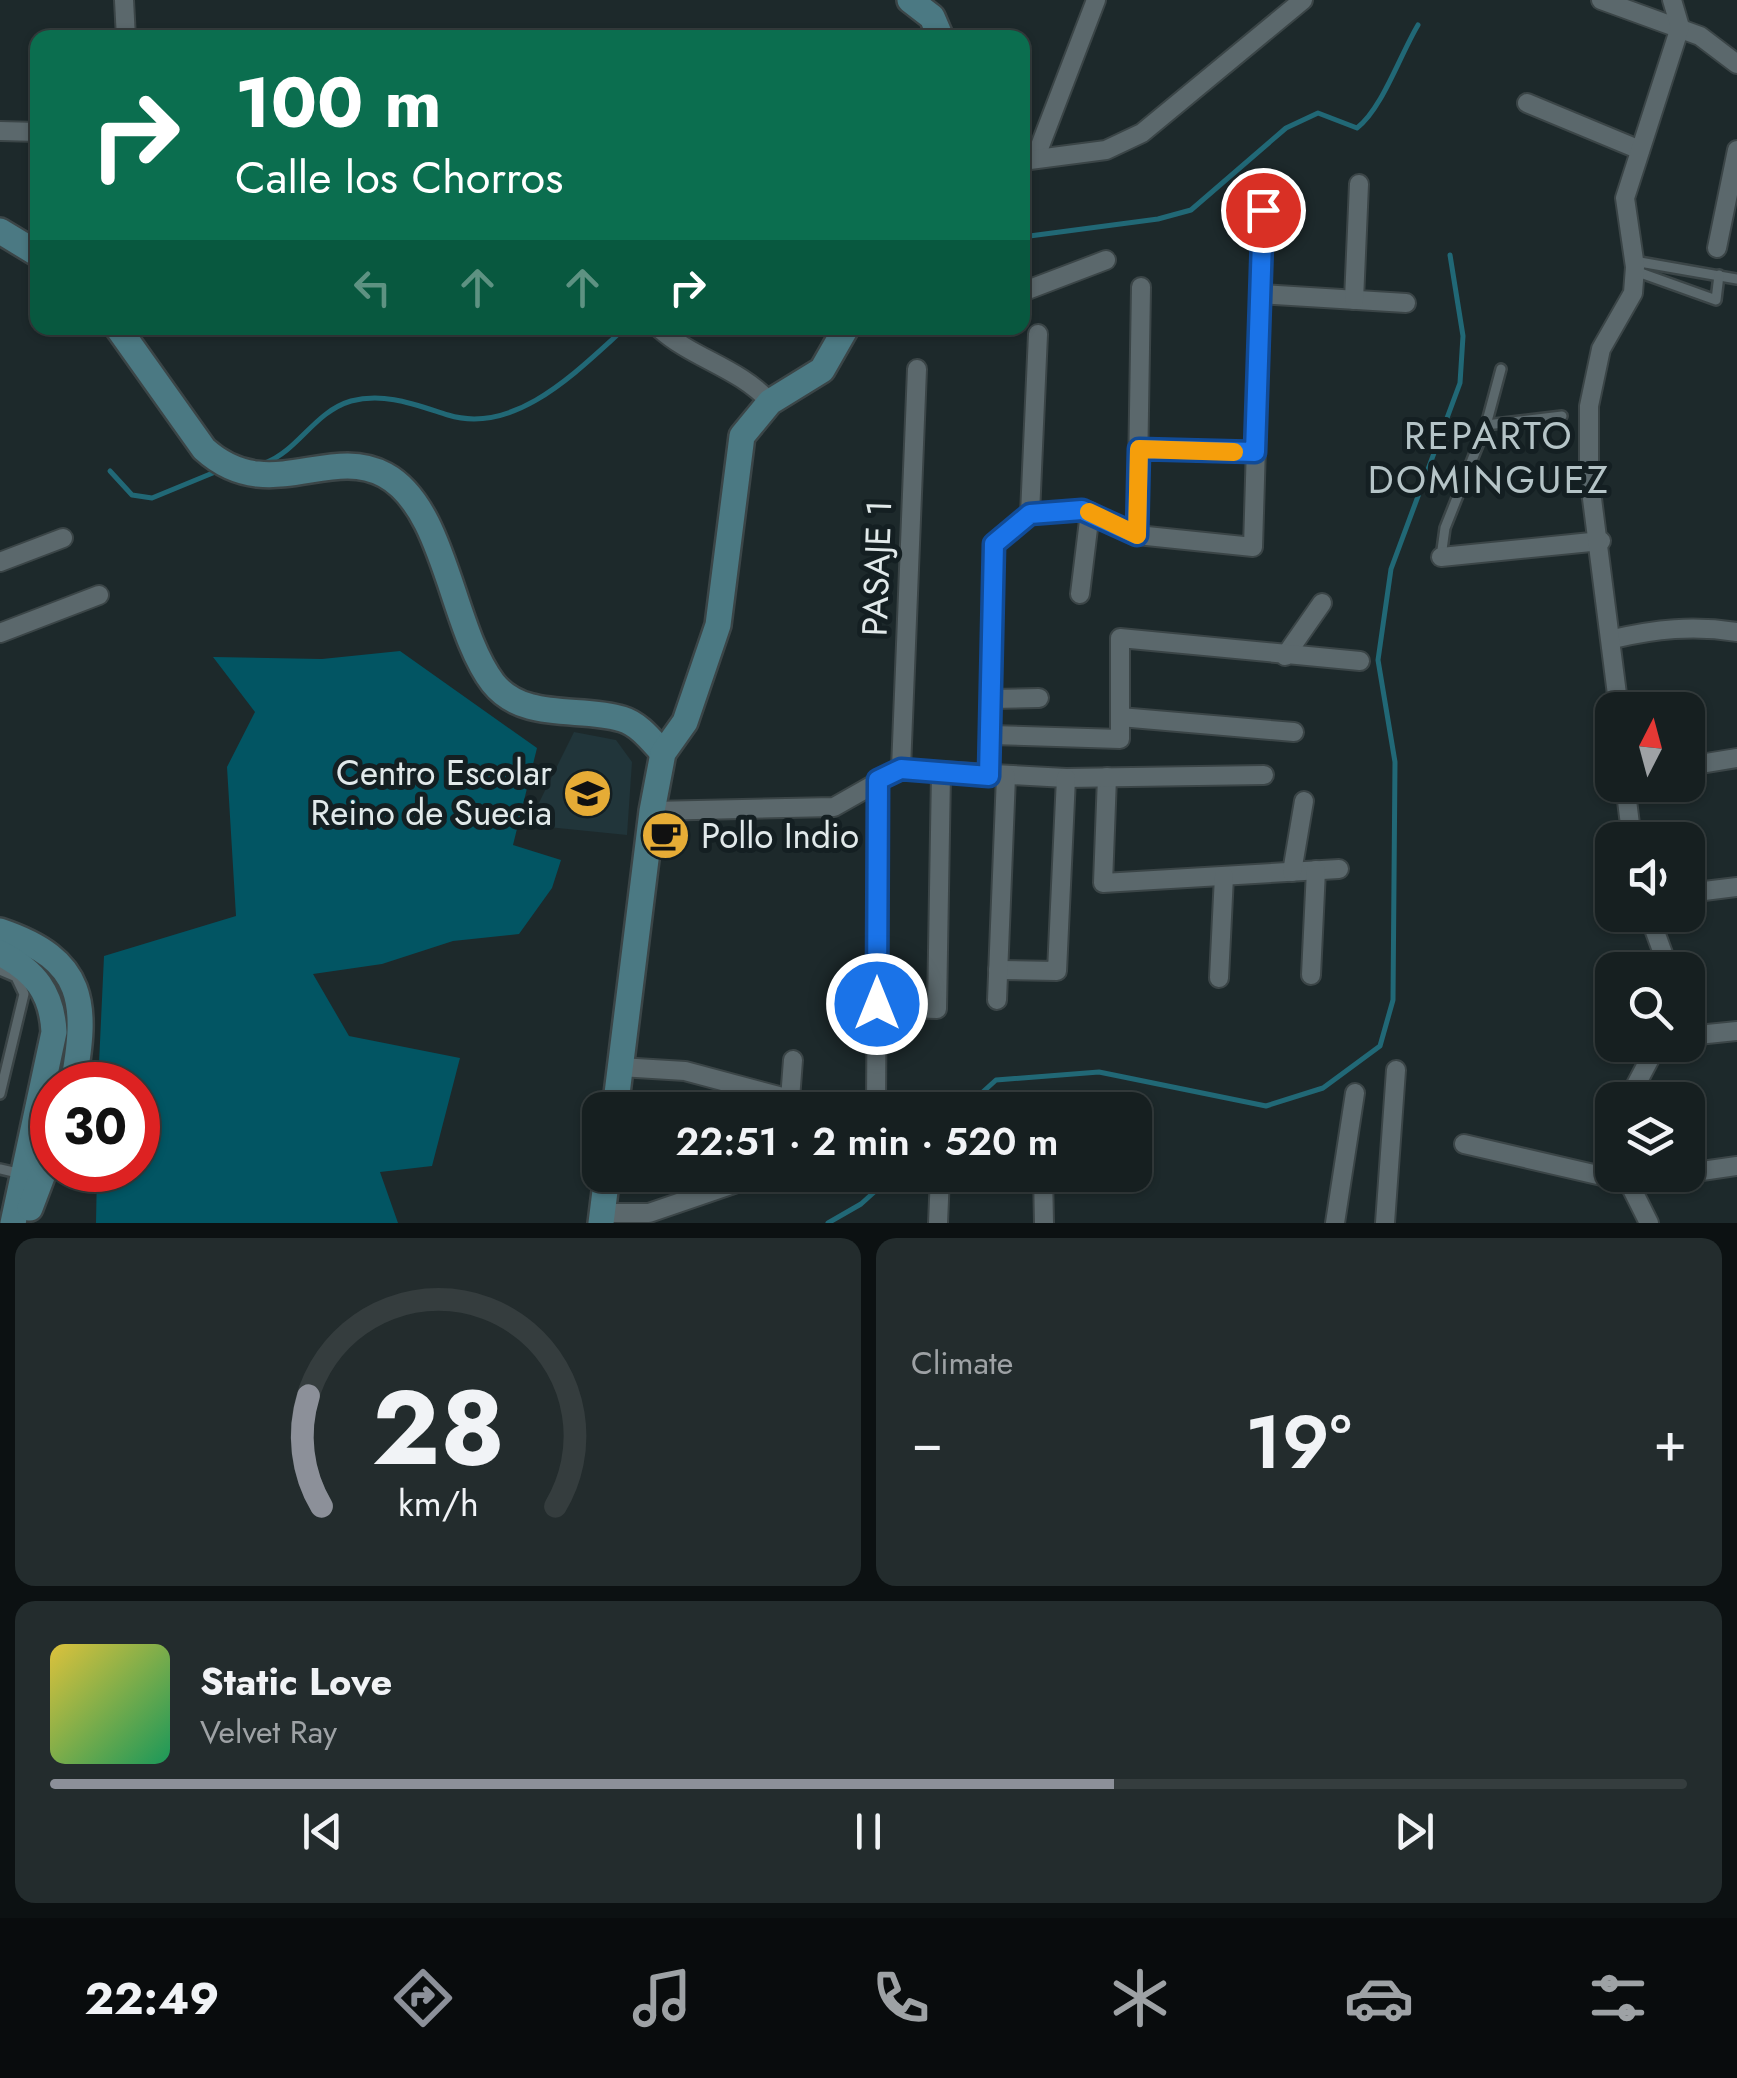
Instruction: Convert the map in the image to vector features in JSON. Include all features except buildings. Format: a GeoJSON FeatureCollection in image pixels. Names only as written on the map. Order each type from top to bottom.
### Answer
{"type":"FeatureCollection","features":[{"type":"Feature","properties":{"kind":"street"},"geometry":{"type":"LineString","coordinates":[[124,0],[126,30]]}},
{"type":"Feature","properties":{"kind":"street"},"geometry":{"type":"LineString","coordinates":[[910,0],[932,16],[938,30]]}},
{"type":"Feature","properties":{"kind":"street"},"geometry":{"type":"LineString","coordinates":[[1030,158],[1096,0]]}},
{"type":"Feature","properties":{"kind":"street"},"geometry":{"type":"LineString","coordinates":[[1030,160],[1106,150],[1142,133],[1303,0]]}},
{"type":"Feature","properties":{"kind":"street"},"geometry":{"type":"LineString","coordinates":[[1601,0],[1680,27],[1716,45],[1737,64]]}},
{"type":"Feature","properties":{"kind":"street"},"geometry":{"type":"LineString","coordinates":[[1617,692],[1601,542],[1589,475],[1589,406],[1601,348],[1630,302],[1635,266],[1625,198],[1680,27],[1672,0]]}},
{"type":"Feature","properties":{"kind":"street"},"geometry":{"type":"LineString","coordinates":[[1527,103],[1640,150]]}},
{"type":"Feature","properties":{"kind":"street"},"geometry":{"type":"LineString","coordinates":[[0,131],[30,132]]}},
{"type":"Feature","properties":{"kind":"street"},"geometry":{"type":"LineString","coordinates":[[1717,248],[1737,150]]}},
{"type":"Feature","properties":{"kind":"street"},"geometry":{"type":"LineString","coordinates":[[1354,300],[1359,184]]}},
{"type":"Feature","properties":{"kind":"street"},"geometry":{"type":"LineString","coordinates":[[997,1000],[998,776],[990,735],[994,544],[1030,514],[1090,512],[1137,535],[1253,546],[1263,210]]}},
{"type":"Feature","properties":{"kind":"street"},"geometry":{"type":"LineString","coordinates":[[0,231],[30,249]]}},
{"type":"Feature","properties":{"kind":"street"},"geometry":{"type":"LineString","coordinates":[[1030,289],[1106,260]]}},
{"type":"Feature","properties":{"kind":"street"},"geometry":{"type":"LineString","coordinates":[[1137,535],[1141,287]]}},
{"type":"Feature","properties":{"kind":"street"},"geometry":{"type":"LineString","coordinates":[[1260,294],[1406,303]]}},
{"type":"Feature","properties":{"kind":"street"},"geometry":{"type":"LineString","coordinates":[[1030,514],[1038,334]]}},
{"type":"Feature","properties":{"kind":"street"},"geometry":{"type":"LineString","coordinates":[[123,335],[204,449],[220,464],[258,476],[363,468],[400,486],[420,512],[468,639],[493,683],[508,698],[547,710],[622,719],[637,726],[662,753]]}},
{"type":"Feature","properties":{"kind":"street"},"geometry":{"type":"LineString","coordinates":[[666,335],[678,346],[749,379],[770,402]]}},
{"type":"Feature","properties":{"kind":"street"},"geometry":{"type":"LineString","coordinates":[[617,1092],[662,753],[685,722],[718,626],[742,436],[770,402],[822,370],[842,335]]}},
{"type":"Feature","properties":{"kind":"street","name":"PASAJE 1"},"geometry":{"type":"LineString","coordinates":[[901,769],[917,369]]}},
{"type":"Feature","properties":{"kind":"street"},"geometry":{"type":"LineString","coordinates":[[1139,449],[1255,452]]}},
{"type":"Feature","properties":{"kind":"street"},"geometry":{"type":"LineString","coordinates":[[1080,594],[1090,512]]}},
{"type":"Feature","properties":{"kind":"street"},"geometry":{"type":"LineString","coordinates":[[0,562],[63,538]]}},
{"type":"Feature","properties":{"kind":"street"},"geometry":{"type":"LineString","coordinates":[[1441,557],[1601,542]]}},
{"type":"Feature","properties":{"kind":"street"},"geometry":{"type":"LineString","coordinates":[[0,633],[99,595]]}},
{"type":"Feature","properties":{"kind":"street"},"geometry":{"type":"LineString","coordinates":[[1285,656],[1322,603]]}},
{"type":"Feature","properties":{"kind":"street"},"geometry":{"type":"LineString","coordinates":[[1613,640],[1659,628],[1702,626],[1737,632]]}},
{"type":"Feature","properties":{"kind":"street"},"geometry":{"type":"LineString","coordinates":[[990,735],[1120,739],[1120,638],[1360,661]]}},
{"type":"Feature","properties":{"kind":"street"},"geometry":{"type":"LineString","coordinates":[[990,699],[1040,698]]}},
{"type":"Feature","properties":{"kind":"street"},"geometry":{"type":"LineString","coordinates":[[1120,717],[1294,732]]}},
{"type":"Feature","properties":{"kind":"street"},"geometry":{"type":"LineString","coordinates":[[1705,763],[1737,758]]}},
{"type":"Feature","properties":{"kind":"street"},"geometry":{"type":"LineString","coordinates":[[652,811],[834,807],[901,769],[1066,778],[1264,775]]}},
{"type":"Feature","properties":{"kind":"street"},"geometry":{"type":"LineString","coordinates":[[877,1008],[938,1008],[941,773]]}},
{"type":"Feature","properties":{"kind":"street"},"geometry":{"type":"LineString","coordinates":[[1107,777],[1103,883],[1339,869]]}},
{"type":"Feature","properties":{"kind":"street"},"geometry":{"type":"LineString","coordinates":[[998,970],[1058,971],[1066,778]]}},
{"type":"Feature","properties":{"kind":"street"},"geometry":{"type":"LineString","coordinates":[[876,1092],[878,780]]}},
{"type":"Feature","properties":{"kind":"street"},"geometry":{"type":"LineString","coordinates":[[1292,872],[1304,802]]}},
{"type":"Feature","properties":{"kind":"street"},"geometry":{"type":"LineString","coordinates":[[1311,975],[1316,870]]}},
{"type":"Feature","properties":{"kind":"street"},"geometry":{"type":"LineString","coordinates":[[1220,978],[1224,876]]}},
{"type":"Feature","properties":{"kind":"street"},"geometry":{"type":"LineString","coordinates":[[1705,891],[1737,888]]}},
{"type":"Feature","properties":{"kind":"street"},"geometry":{"type":"LineString","coordinates":[[0,931],[36,943],[52,954],[72,981],[80,1038],[76,1062]]}},
{"type":"Feature","properties":{"kind":"street"},"geometry":{"type":"LineString","coordinates":[[0,953],[22,965],[42,985],[52,1007],[54,1032],[12,1172],[13,1223]]}},
{"type":"Feature","properties":{"kind":"street"},"geometry":{"type":"LineString","coordinates":[[1705,1034],[1737,1031]]}},
{"type":"Feature","properties":{"kind":"street"},"geometry":{"type":"LineString","coordinates":[[620,1066],[685,1071],[790,1098],[793,1060]]}},
{"type":"Feature","properties":{"kind":"street"},"geometry":{"type":"LineString","coordinates":[[1386,1223],[1396,1070]]}},
{"type":"Feature","properties":{"kind":"street"},"geometry":{"type":"LineString","coordinates":[[1334,1223],[1355,1092]]}},
{"type":"Feature","properties":{"kind":"street"},"geometry":{"type":"LineString","coordinates":[[1464,1144],[1595,1171]]}},
{"type":"Feature","properties":{"kind":"street"},"geometry":{"type":"LineString","coordinates":[[1705,1171],[1737,1166]]}},
{"type":"Feature","properties":{"kind":"street"},"geometry":{"type":"LineString","coordinates":[[27,1223],[38,1192]]}},
{"type":"Feature","properties":{"kind":"street"},"geometry":{"type":"LineString","coordinates":[[604,1192],[601,1218],[649,1213],[710,1192]]}},
{"type":"Feature","properties":{"kind":"street"},"geometry":{"type":"LineString","coordinates":[[938,1223],[939,1192]]}},
{"type":"Feature","properties":{"kind":"street"},"geometry":{"type":"LineString","coordinates":[[1043,1192],[1044,1223]]}},
{"type":"Feature","properties":{"kind":"street"},"geometry":{"type":"LineString","coordinates":[[1634,1192],[1649,1223]]}},
{"type":"Feature","properties":{"kind":"lane"},"geometry":{"type":"LineString","coordinates":[[1635,266],[1716,300],[1719,275]]}},
{"type":"Feature","properties":{"kind":"lane"},"geometry":{"type":"LineString","coordinates":[[1635,266],[1737,279]]}},
{"type":"Feature","properties":{"kind":"lane"},"geometry":{"type":"LineString","coordinates":[[1441,557],[1445,528],[1486,425],[1501,369]]}},
{"type":"Feature","properties":{"kind":"lane"},"geometry":{"type":"LineString","coordinates":[[1486,425],[1562,416]]}},
{"type":"Feature","properties":{"kind":"lane"},"geometry":{"type":"LineString","coordinates":[[0,970],[16,978],[24,994],[0,1094]]}},
{"type":"Feature","properties":{"kind":"shaded area"},"geometry":{"type":"Polygon","coordinates":[[[400,651],[537,748],[513,845],[561,860],[552,888],[519,934],[453,941],[382,964],[313,974],[349,1036],[460,1058],[432,1166],[380,1172],[398,1223],[96,1223],[97,1192],[160,1192],[160,1062],[99,1062],[104,956],[236,916],[227,767],[255,712],[213,657],[322,659],[400,651]]]}},
{"type":"Feature","properties":{"kind":"shaded area","name":"Centro Escolar Reino de Suecia"},"geometry":{"type":"Polygon","coordinates":[[[574,732],[616,740],[632,762],[627,835],[528,825],[574,732]]]}},
{"type":"Feature","properties":{"kind":"waterway"},"geometry":{"type":"LineString","coordinates":[[1030,236],[1158,219],[1191,210],[1286,128],[1318,113],[1357,128],[1383,95],[1418,25]]}},
{"type":"Feature","properties":{"kind":"waterway"},"geometry":{"type":"LineString","coordinates":[[983,1092],[996,1080],[1099,1072],[1266,1106],[1323,1088],[1380,1046],[1393,1000],[1395,762],[1378,660],[1391,569],[1460,383],[1463,336],[1450,255]]}},
{"type":"Feature","properties":{"kind":"waterway"},"geometry":{"type":"LineString","coordinates":[[265,463],[288,449],[338,406],[351,401],[388,399],[473,419],[522,408],[567,379],[617,335]]}},
{"type":"Feature","properties":{"kind":"waterway"},"geometry":{"type":"LineString","coordinates":[[110,471],[132,495],[152,498],[220,470]]}},
{"type":"Feature","properties":{"kind":"waterway"},"geometry":{"type":"LineString","coordinates":[[828,1223],[874,1192]]}},
{"type":"Feature","properties":{"kind":"slow traffic"},"geometry":{"type":"LineString","coordinates":[[1089,512],[1137,535],[1139,449],[1234,452]]}},
{"type":"Feature","properties":{"kind":"place","name":"Centro Escolar Reino de Suecia"},"geometry":{"type":"Point","coordinates":[587,793]}},
{"type":"Feature","properties":{"kind":"place","name":"Pollo Indio"},"geometry":{"type":"Point","coordinates":[666,836]}},
{"type":"Feature","properties":{"kind":"district","name":"REPARTO DOMINGUEZ"},"geometry":{"type":"Point","coordinates":[1489,457]}},
{"type":"Feature","properties":{"kind":"route"},"geometry":{"type":"LineString","coordinates":[[877,1004],[878,780],[901,769],[989,776],[994,544],[1030,514],[1082,510],[1137,535],[1139,449],[1255,452],[1263,210]]}}]}
